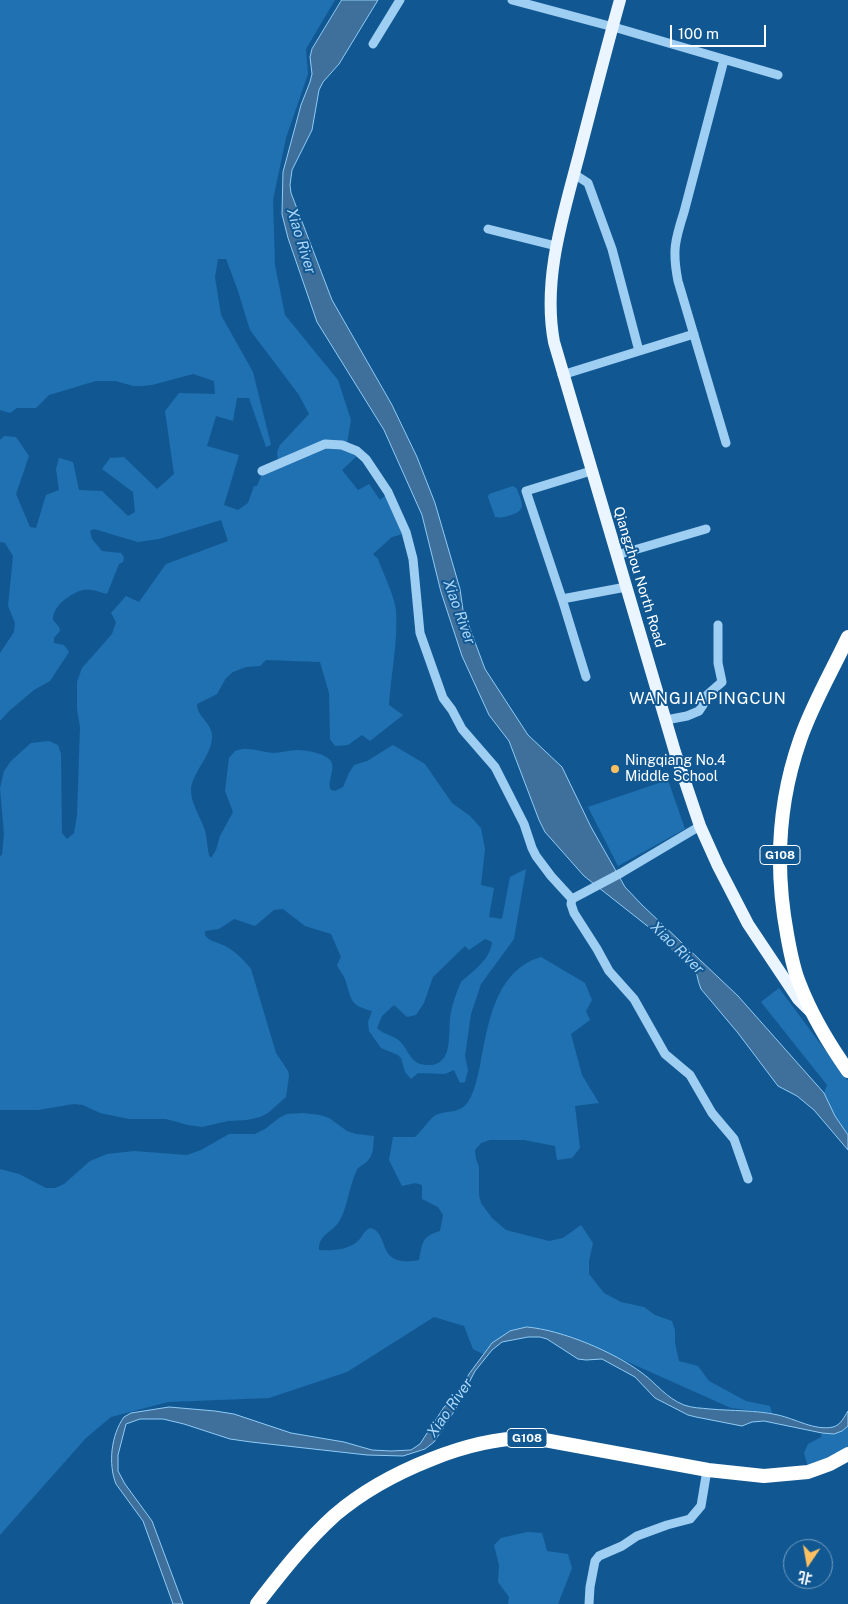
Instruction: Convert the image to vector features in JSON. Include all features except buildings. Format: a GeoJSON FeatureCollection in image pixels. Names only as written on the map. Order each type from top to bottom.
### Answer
{"type":"FeatureCollection","features":[{"type":"Feature","properties":{"kind":"highway","name":"G108"},"geometry":{"type":"LineString","coordinates":[[848,637],[800,738],[787,784],[782,818],[780,861],[783,912],[796,976],[814,1016],[848,1071]]}},
{"type":"Feature","properties":{"kind":"highway","name":"G108"},"geometry":{"type":"LineString","coordinates":[[257,1604],[295,1556],[320,1529],[342,1510],[364,1494],[394,1477],[435,1458],[468,1446],[504,1438],[539,1439],[707,1470],[764,1476],[792,1475],[818,1469],[848,1454]]}},
{"type":"Feature","properties":{"kind":"main road","name":"Qiangzhou North Road"},"geometry":{"type":"LineString","coordinates":[[620,0],[600,92],[589,118],[556,246],[550,313],[554,342],[591,472],[700,826],[748,924],[798,999],[814,1016]]}},
{"type":"Feature","properties":{"kind":"main road","name":"Qiangzhou North Road"},"geometry":{"type":"LineString","coordinates":[[615,28],[625,0]]}},
{"type":"Feature","properties":{"kind":"street"},"geometry":{"type":"LineString","coordinates":[[374,44],[400,0]]}},
{"type":"Feature","properties":{"kind":"street"},"geometry":{"type":"LineString","coordinates":[[512,0],[778,75]]}},
{"type":"Feature","properties":{"kind":"street"},"geometry":{"type":"LineString","coordinates":[[724,60],[674,247],[674,256],[678,280],[726,443]]}},
{"type":"Feature","properties":{"kind":"street"},"geometry":{"type":"LineString","coordinates":[[574,174],[588,183],[612,249],[639,351]]}},
{"type":"Feature","properties":{"kind":"street"},"geometry":{"type":"LineString","coordinates":[[488,229],[556,246]]}},
{"type":"Feature","properties":{"kind":"street"},"geometry":{"type":"LineString","coordinates":[[562,375],[694,334]]}},
{"type":"Feature","properties":{"kind":"street"},"geometry":{"type":"LineString","coordinates":[[262,471],[325,444],[342,445],[357,451],[366,459],[388,492],[406,532],[413,559],[420,633],[443,698],[462,729],[495,767],[524,824],[536,856],[551,876],[575,898]]}},
{"type":"Feature","properties":{"kind":"street"},"geometry":{"type":"LineString","coordinates":[[586,677],[526,491],[591,472]]}},
{"type":"Feature","properties":{"kind":"street"},"geometry":{"type":"LineString","coordinates":[[617,555],[706,529]]}},
{"type":"Feature","properties":{"kind":"street"},"geometry":{"type":"LineString","coordinates":[[562,599],[626,588]]}},
{"type":"Feature","properties":{"kind":"street"},"geometry":{"type":"LineString","coordinates":[[666,720],[697,712],[703,705],[706,696],[722,682],[718,663],[718,625]]}},
{"type":"Feature","properties":{"kind":"street"},"geometry":{"type":"LineString","coordinates":[[700,826],[575,898],[571,904],[574,913],[597,948],[609,971],[634,999],[665,1054],[690,1075],[712,1113],[734,1139],[748,1179]]}},
{"type":"Feature","properties":{"kind":"street"},"geometry":{"type":"LineString","coordinates":[[589,1604],[595,1561],[599,1556],[622,1546],[637,1536],[690,1519],[701,1506],[707,1470]]}},
{"type":"Feature","properties":{"kind":"shaded area"},"geometry":{"type":"Polygon","coordinates":[[[0,0],[335,0],[306,49],[308,74],[286,138],[273,200],[275,265],[285,315],[338,380],[351,420],[347,444],[326,441],[278,460],[277,452],[280,445],[309,414],[299,395],[250,330],[226,259],[218,259],[215,277],[221,315],[253,372],[271,445],[266,447],[249,398],[237,398],[233,421],[216,416],[207,446],[239,455],[224,505],[238,510],[248,503],[254,486],[257,486],[261,476],[323,447],[335,446],[358,455],[342,470],[358,490],[369,484],[380,500],[386,495],[403,534],[392,537],[373,554],[378,559],[395,605],[396,634],[389,705],[403,715],[370,741],[362,735],[348,745],[335,746],[330,739],[329,693],[320,662],[266,660],[260,666],[246,667],[233,672],[226,678],[217,694],[197,704],[199,712],[211,730],[212,742],[193,781],[191,793],[205,831],[211,858],[233,812],[225,791],[229,758],[235,751],[249,749],[273,753],[297,750],[319,754],[330,760],[332,764],[330,786],[331,790],[335,791],[343,787],[354,765],[367,761],[393,745],[425,764],[452,803],[470,816],[481,828],[485,849],[481,885],[494,888],[489,917],[502,919],[510,877],[526,869],[514,939],[481,984],[471,1014],[465,1056],[468,1070],[465,1082],[460,1083],[454,1070],[445,1074],[418,1073],[411,1079],[405,1072],[401,1058],[381,1048],[369,1031],[368,1022],[372,1011],[352,1001],[345,979],[337,965],[341,957],[331,934],[305,926],[283,909],[274,910],[255,926],[234,919],[219,929],[205,931],[205,935],[209,939],[231,949],[251,969],[276,1053],[288,1071],[286,1097],[268,1113],[247,1120],[228,1121],[202,1127],[166,1119],[129,1119],[100,1113],[83,1105],[74,1104],[38,1110],[0,1110],[0,856],[2,855],[4,834],[0,788],[4,771],[11,761],[31,743],[49,741],[58,745],[61,754],[62,833],[67,839],[74,833],[77,816],[80,727],[77,709],[77,682],[82,668],[112,634],[116,622],[111,613],[126,596],[139,602],[166,564],[228,541],[221,520],[159,539],[138,542],[94,529],[90,531],[92,539],[102,551],[121,553],[124,557],[123,562],[119,564],[107,594],[83,590],[68,597],[55,610],[53,620],[60,631],[54,638],[54,643],[64,645],[69,652],[50,681],[34,690],[0,721],[0,653],[14,632],[15,623],[8,606],[13,556],[5,543],[0,542],[0,440],[4,436],[16,437],[29,456],[16,494],[30,527],[36,528],[46,495],[59,490],[56,469],[59,458],[73,462],[79,490],[102,491],[128,516],[135,512],[133,492],[102,469],[110,458],[124,457],[157,489],[174,474],[165,411],[179,393],[215,394],[214,381],[193,374],[142,386],[133,386],[116,381],[96,381],[49,395],[36,408],[17,408],[10,413],[0,410],[0,0]],[[485,939],[469,950],[465,946],[433,977],[424,1003],[416,1015],[407,1017],[394,1005],[382,1016],[377,1028],[401,1042],[416,1062],[428,1065],[439,1063],[447,1051],[451,1012],[461,982],[485,959],[492,942],[485,939]]]}},
{"type":"Feature","properties":{"kind":"shaded area"},"geometry":{"type":"Polygon","coordinates":[[[513,486],[517,489],[522,505],[520,511],[503,517],[495,517],[488,497],[489,494],[513,486]]]}},
{"type":"Feature","properties":{"kind":"shaded area"},"geometry":{"type":"Polygon","coordinates":[[[668,780],[685,829],[618,866],[588,807],[668,780]]]}},
{"type":"Feature","properties":{"kind":"shaded area"},"geometry":{"type":"Polygon","coordinates":[[[541,957],[585,983],[592,1000],[586,1011],[590,1020],[571,1034],[582,1075],[599,1103],[575,1106],[580,1148],[572,1158],[557,1160],[555,1146],[524,1140],[490,1140],[481,1143],[475,1150],[479,1167],[479,1195],[481,1203],[492,1218],[506,1230],[549,1241],[563,1238],[581,1225],[593,1243],[589,1261],[589,1274],[604,1293],[621,1302],[644,1307],[655,1315],[672,1321],[679,1361],[698,1366],[709,1381],[746,1401],[770,1406],[772,1413],[731,1408],[590,1345],[543,1329],[527,1327],[514,1330],[492,1343],[483,1354],[473,1349],[464,1326],[434,1317],[347,1372],[269,1398],[168,1402],[111,1417],[86,1438],[0,1535],[0,1169],[19,1174],[46,1188],[55,1188],[64,1184],[90,1161],[107,1154],[134,1151],[187,1155],[201,1150],[229,1134],[255,1134],[287,1114],[320,1115],[329,1118],[347,1131],[374,1136],[371,1155],[357,1171],[340,1220],[321,1240],[319,1250],[335,1250],[351,1246],[370,1228],[376,1231],[389,1255],[395,1259],[405,1261],[419,1260],[426,1238],[440,1231],[443,1215],[438,1207],[422,1199],[422,1185],[415,1183],[402,1186],[389,1160],[393,1137],[415,1137],[436,1115],[465,1106],[477,1080],[490,1018],[503,987],[513,974],[525,964],[541,957]]]}},
{"type":"Feature","properties":{"kind":"shaded area"},"geometry":{"type":"Polygon","coordinates":[[[779,988],[848,1081],[848,1135],[835,1116],[824,1093],[827,1085],[761,1002],[779,988]]]}},
{"type":"Feature","properties":{"kind":"shaded area"},"geometry":{"type":"Polygon","coordinates":[[[848,1426],[848,1448],[808,1467],[804,1453],[808,1444],[821,1437],[822,1433],[834,1434],[848,1426]]]}},
{"type":"Feature","properties":{"kind":"shaded area"},"geometry":{"type":"Polygon","coordinates":[[[527,1532],[542,1533],[547,1551],[568,1554],[572,1568],[558,1604],[508,1604],[509,1597],[498,1582],[499,1565],[494,1545],[501,1538],[527,1532]]]}},
{"type":"Feature","properties":{"kind":"water"},"geometry":{"type":"Polygon","coordinates":[[[342,0],[378,0],[339,64],[323,82],[319,90],[312,130],[292,170],[291,193],[332,300],[392,405],[417,457],[435,503],[460,589],[463,610],[485,669],[528,735],[562,767],[591,827],[625,887],[738,996],[824,1093],[835,1116],[848,1135],[848,1150],[814,1110],[797,1096],[778,1086],[738,1033],[701,989],[693,962],[584,876],[545,832],[509,741],[489,715],[462,656],[441,592],[422,515],[384,430],[317,322],[288,238],[282,214],[283,172],[301,105],[312,74],[310,57],[312,49],[342,0]]]}},
{"type":"Feature","properties":{"kind":"water"},"geometry":{"type":"Polygon","coordinates":[[[527,1327],[556,1332],[603,1350],[630,1365],[672,1398],[687,1406],[770,1413],[812,1426],[826,1428],[838,1424],[848,1411],[848,1426],[834,1434],[764,1421],[752,1422],[742,1426],[688,1415],[655,1398],[635,1377],[602,1359],[578,1359],[547,1339],[540,1337],[528,1337],[502,1342],[492,1350],[475,1371],[455,1410],[434,1442],[425,1449],[403,1456],[367,1455],[251,1442],[230,1439],[163,1419],[140,1419],[126,1424],[118,1455],[118,1471],[125,1484],[152,1521],[183,1604],[173,1604],[143,1521],[116,1484],[112,1468],[112,1450],[116,1432],[124,1417],[131,1413],[169,1407],[215,1411],[234,1414],[291,1433],[344,1442],[372,1450],[411,1450],[420,1444],[444,1407],[456,1398],[469,1374],[492,1343],[510,1331],[527,1327]]]}},
{"type":"Feature","properties":{"kind":"waterway","name":"Xiao River"},"geometry":{"type":"LineString","coordinates":[[676,947],[705,974]]}},
{"type":"Feature","properties":{"kind":"place","name":"Ningqiang No.4 Middle School"},"geometry":{"type":"Point","coordinates":[615,769]}},
{"type":"Feature","properties":{"kind":"district","name":"WANGJIAPINGCUN"},"geometry":{"type":"Point","coordinates":[708,699]}}]}
